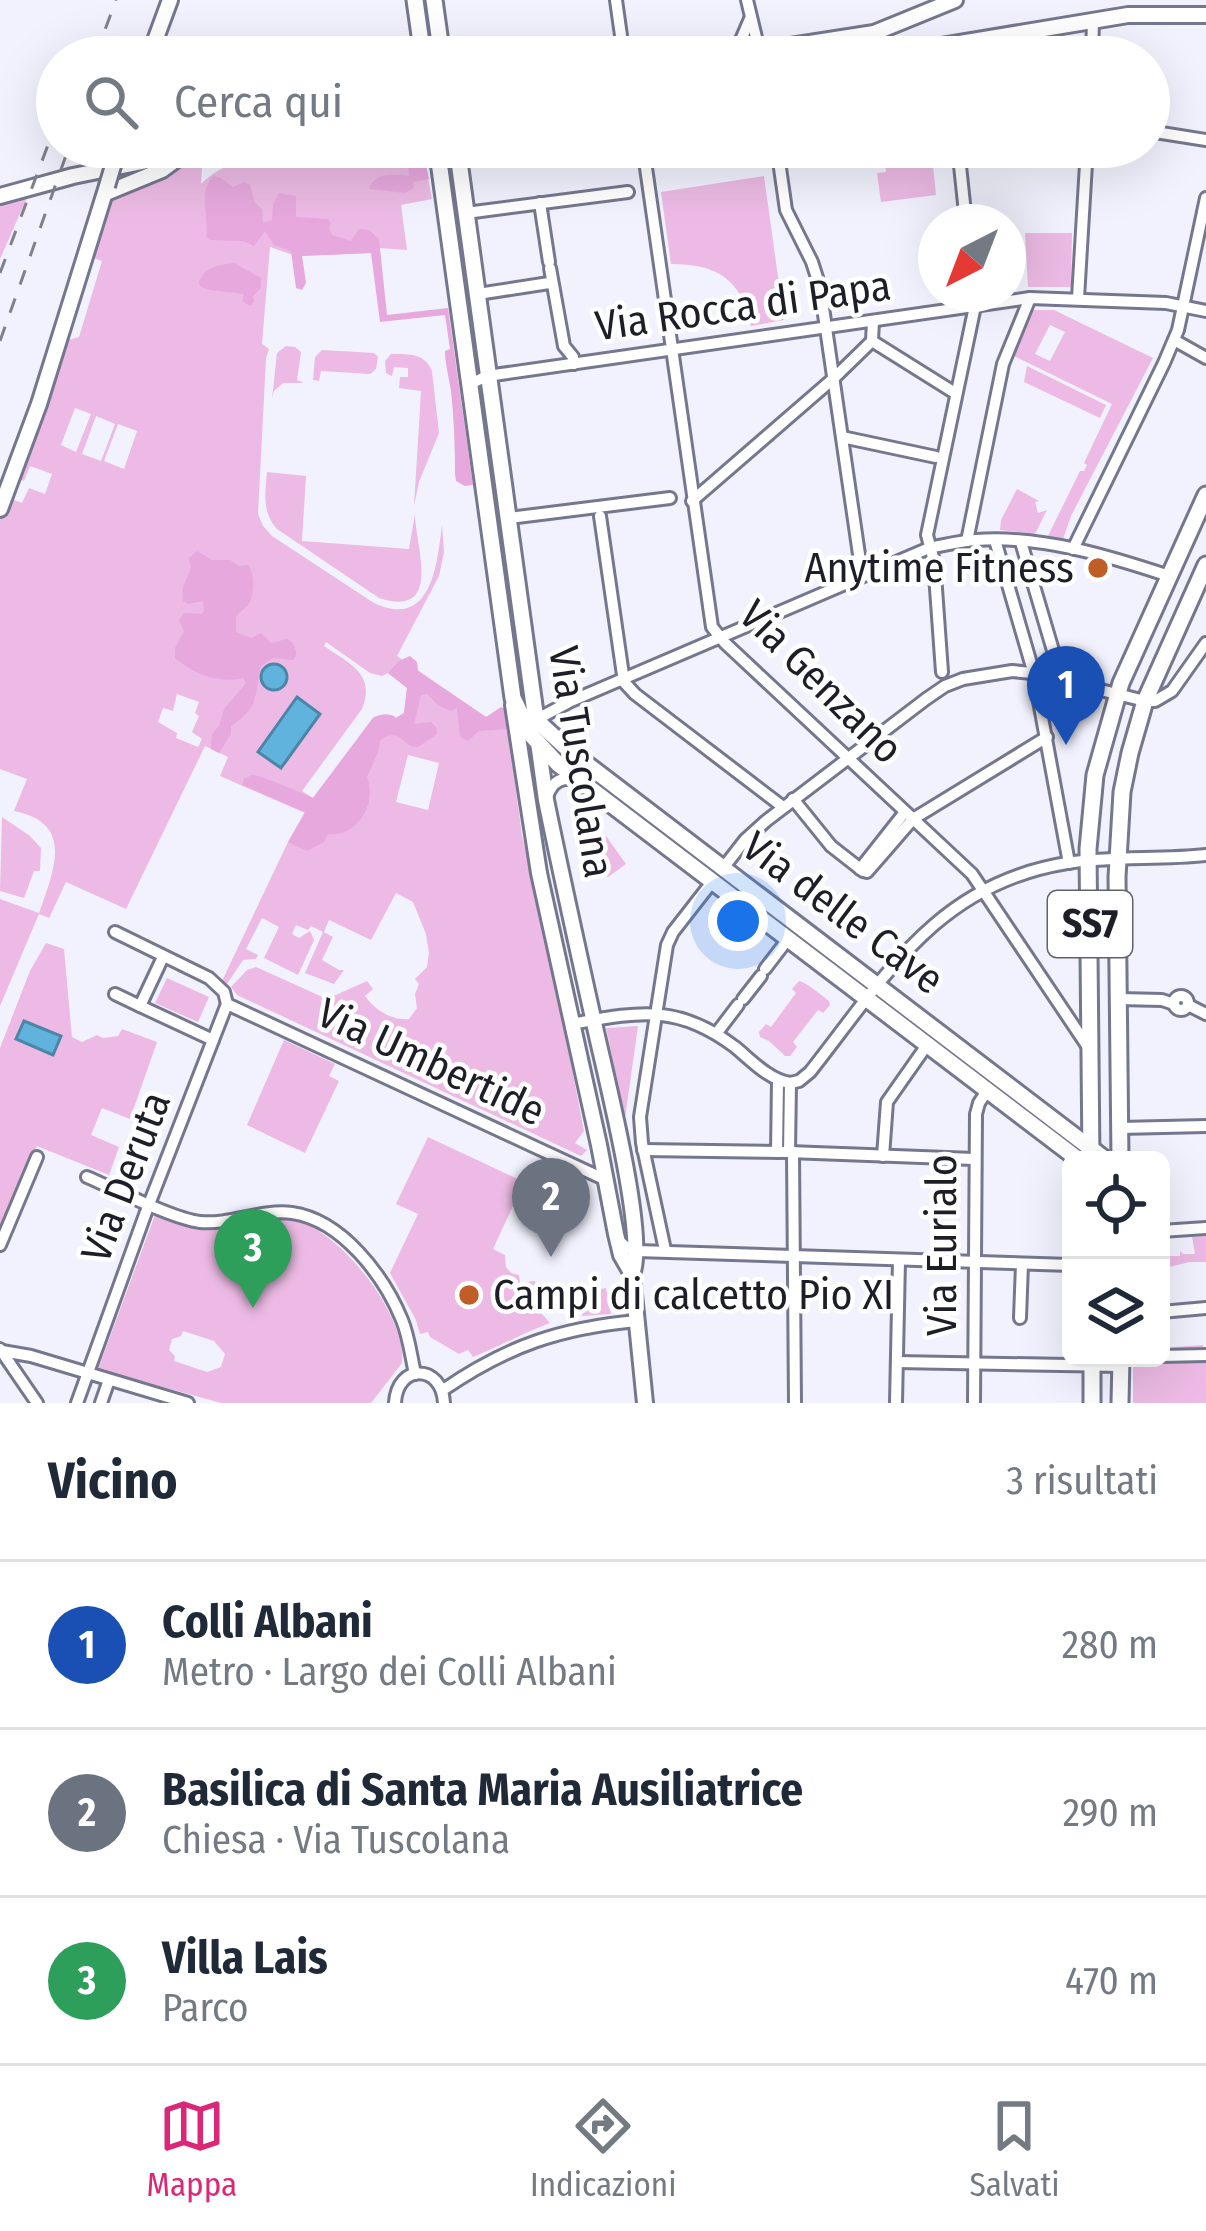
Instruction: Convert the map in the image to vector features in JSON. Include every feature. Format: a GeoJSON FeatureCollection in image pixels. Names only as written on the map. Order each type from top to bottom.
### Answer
{"type":"FeatureCollection","features":[{"type":"Feature","properties":{"kind":"main road"},"geometry":{"type":"LineString","coordinates":[[157,36],[170,0]]}},
{"type":"Feature","properties":{"kind":"main road"},"geometry":{"type":"LineString","coordinates":[[415,0],[419,36]]}},
{"type":"Feature","properties":{"kind":"main road"},"geometry":{"type":"LineString","coordinates":[[434,0],[439,36]]}},
{"type":"Feature","properties":{"kind":"main road"},"geometry":{"type":"LineString","coordinates":[[859,36],[955,0]]}},
{"type":"Feature","properties":{"kind":"main road"},"geometry":{"type":"LineString","coordinates":[[1018,36],[1139,14],[1206,15]]}},
{"type":"Feature","properties":{"kind":"main road"},"geometry":{"type":"LineString","coordinates":[[0,196],[112,168]]}},
{"type":"Feature","properties":{"kind":"main road"},"geometry":{"type":"LineString","coordinates":[[0,509],[39,404],[112,168]]}},
{"type":"Feature","properties":{"kind":"main road"},"geometry":{"type":"LineString","coordinates":[[106,190],[165,168]]}},
{"type":"Feature","properties":{"kind":"main road","name":"Via Tuscolana"},"geometry":{"type":"LineString","coordinates":[[439,168],[533,846],[617,1238]]}},
{"type":"Feature","properties":{"kind":"main road","name":"Via Tuscolana"},"geometry":{"type":"LineString","coordinates":[[460,168],[509,515],[531,723]]}},
{"type":"Feature","properties":{"kind":"main road","name":"SS7"},"geometry":{"type":"LineString","coordinates":[[1091,1151],[1089,861],[1095,775],[1118,692],[1206,495]]}},
{"type":"Feature","properties":{"kind":"main road","name":"SS7"},"geometry":{"type":"LineString","coordinates":[[1120,1151],[1118,860],[1124,780],[1145,701],[1206,565]]}},
{"type":"Feature","properties":{"kind":"main road"},"geometry":{"type":"LineString","coordinates":[[512,698],[531,723]]}},
{"type":"Feature","properties":{"kind":"main road","name":"Via delle Cave"},"geometry":{"type":"LineString","coordinates":[[531,723],[538,744],[712,882],[987,1091],[1086,1151]]}},
{"type":"Feature","properties":{"kind":"main road","name":"Via delle Cave"},"geometry":{"type":"LineString","coordinates":[[531,723],[878,985],[1061,1135],[1072,1151]]}},
{"type":"Feature","properties":{"kind":"main road","name":"Via Tuscolana"},"geometry":{"type":"LineString","coordinates":[[538,744],[554,841],[620,1141],[637,1251]]}},
{"type":"Feature","properties":{"kind":"main road"},"geometry":{"type":"LineString","coordinates":[[712,882],[724,868]]}},
{"type":"Feature","properties":{"kind":"main road"},"geometry":{"type":"LineString","coordinates":[[617,1238],[632,1274]]}},
{"type":"Feature","properties":{"kind":"main road"},"geometry":{"type":"LineString","coordinates":[[637,1251],[632,1274],[645,1403]]}},
{"type":"Feature","properties":{"kind":"main road"},"geometry":{"type":"LineString","coordinates":[[1092,1367],[1093,1403]]}},
{"type":"Feature","properties":{"kind":"main road"},"geometry":{"type":"LineString","coordinates":[[1120,1403],[1121,1367]]}},
{"type":"Feature","properties":{"kind":"street"},"geometry":{"type":"LineString","coordinates":[[616,0],[621,36]]}},
{"type":"Feature","properties":{"kind":"street"},"geometry":{"type":"LineString","coordinates":[[747,0],[756,36]]}},
{"type":"Feature","properties":{"kind":"street"},"geometry":{"type":"LineString","coordinates":[[743,36],[751,15]]}},
{"type":"Feature","properties":{"kind":"street"},"geometry":{"type":"LineString","coordinates":[[1093,20],[1093,36]]}},
{"type":"Feature","properties":{"kind":"street"},"geometry":{"type":"LineString","coordinates":[[1170,134],[1206,140]]}},
{"type":"Feature","properties":{"kind":"street","name":"Via Genzano"},"geometry":{"type":"LineString","coordinates":[[646,168],[709,618],[720,638],[972,874],[1090,1050]]}},
{"type":"Feature","properties":{"kind":"street"},"geometry":{"type":"LineString","coordinates":[[780,168],[787,210],[816,272],[862,575]]}},
{"type":"Feature","properties":{"kind":"street"},"geometry":{"type":"LineString","coordinates":[[960,168],[964,204]]}},
{"type":"Feature","properties":{"kind":"street"},"geometry":{"type":"LineString","coordinates":[[1078,298],[1086,168]]}},
{"type":"Feature","properties":{"kind":"street"},"geometry":{"type":"LineString","coordinates":[[466,213],[628,192]]}},
{"type":"Feature","properties":{"kind":"street"},"geometry":{"type":"LineString","coordinates":[[1073,549],[1174,340],[1206,198]]}},
{"type":"Feature","properties":{"kind":"street"},"geometry":{"type":"LineString","coordinates":[[540,203],[564,346],[574,364]]}},
{"type":"Feature","properties":{"kind":"street"},"geometry":{"type":"LineString","coordinates":[[478,294],[549,283]]}},
{"type":"Feature","properties":{"kind":"street","name":"Via Rocca di Papa"},"geometry":{"type":"LineString","coordinates":[[1026,298],[1185,305],[1206,310]]}},
{"type":"Feature","properties":{"kind":"street"},"geometry":{"type":"LineString","coordinates":[[967,541],[1003,364],[1030,298]]}},
{"type":"Feature","properties":{"kind":"street","name":"Via Rocca di Papa"},"geometry":{"type":"LineString","coordinates":[[489,376],[918,312]]}},
{"type":"Feature","properties":{"kind":"street"},"geometry":{"type":"LineString","coordinates":[[942,672],[934,561],[927,535],[973,312]]}},
{"type":"Feature","properties":{"kind":"street"},"geometry":{"type":"LineString","coordinates":[[692,501],[872,341],[873,321]]}},
{"type":"Feature","properties":{"kind":"street"},"geometry":{"type":"LineString","coordinates":[[1174,340],[1206,358]]}},
{"type":"Feature","properties":{"kind":"street"},"geometry":{"type":"LineString","coordinates":[[872,341],[956,393]]}},
{"type":"Feature","properties":{"kind":"street"},"geometry":{"type":"LineString","coordinates":[[470,384],[489,376]]}},
{"type":"Feature","properties":{"kind":"street"},"geometry":{"type":"LineString","coordinates":[[842,437],[936,457]]}},
{"type":"Feature","properties":{"kind":"street"},"geometry":{"type":"LineString","coordinates":[[488,521],[670,498]]}},
{"type":"Feature","properties":{"kind":"street"},"geometry":{"type":"LineString","coordinates":[[600,516],[623,680],[635,694],[788,803],[831,846],[866,872],[909,815],[1047,737]]}},
{"type":"Feature","properties":{"kind":"street"},"geometry":{"type":"LineString","coordinates":[[995,540],[1034,674],[1069,863]]}},
{"type":"Feature","properties":{"kind":"street"},"geometry":{"type":"LineString","coordinates":[[531,723],[569,702],[929,548],[967,541],[1021,542],[1073,549],[1169,576]]}},
{"type":"Feature","properties":{"kind":"street"},"geometry":{"type":"LineString","coordinates":[[1021,542],[1062,682]]}},
{"type":"Feature","properties":{"kind":"street"},"geometry":{"type":"LineString","coordinates":[[724,868],[745,840],[788,803],[945,686],[1012,671],[1158,701],[1168,696],[1206,643]]}},
{"type":"Feature","properties":{"kind":"street"},"geometry":{"type":"LineString","coordinates":[[546,800],[558,781],[580,780]]}},
{"type":"Feature","properties":{"kind":"street"},"geometry":{"type":"LineString","coordinates":[[533,846],[543,836],[554,841]]}},
{"type":"Feature","properties":{"kind":"street"},"geometry":{"type":"LineString","coordinates":[[572,1024],[656,1012],[680,1016],[720,1029],[784,1082],[800,1081],[906,949],[983,890],[1024,873],[1069,863],[1206,855]]}},
{"type":"Feature","properties":{"kind":"street"},"geometry":{"type":"LineString","coordinates":[[665,1250],[640,1117],[669,940],[712,882]]}},
{"type":"Feature","properties":{"kind":"street","name":"Via Umbertide"},"geometry":{"type":"LineString","coordinates":[[115,932],[213,980],[227,1004],[606,1180]]}},
{"type":"Feature","properties":{"kind":"street"},"geometry":{"type":"LineString","coordinates":[[720,1029],[788,939]]}},
{"type":"Feature","properties":{"kind":"street"},"geometry":{"type":"LineString","coordinates":[[140,1006],[163,957]]}},
{"type":"Feature","properties":{"kind":"street"},"geometry":{"type":"LineString","coordinates":[[115,994],[214,1040]]}},
{"type":"Feature","properties":{"kind":"street"},"geometry":{"type":"LineString","coordinates":[[1119,999],[1162,1000],[1206,1014]]}},
{"type":"Feature","properties":{"kind":"street","name":"Via Deruta"},"geometry":{"type":"LineString","coordinates":[[77,1403],[227,1004]]}},
{"type":"Feature","properties":{"kind":"street"},"geometry":{"type":"LineString","coordinates":[[883,1156],[887,1102],[927,1046]]}},
{"type":"Feature","properties":{"kind":"street"},"geometry":{"type":"LineString","coordinates":[[1091,1080],[1119,1079]]}},
{"type":"Feature","properties":{"kind":"street"},"geometry":{"type":"LineString","coordinates":[[784,1082],[794,1258],[795,1403]]}},
{"type":"Feature","properties":{"kind":"street","name":"Via Eurialo"},"geometry":{"type":"LineString","coordinates":[[974,1403],[976,1110],[987,1091]]}},
{"type":"Feature","properties":{"kind":"street"},"geometry":{"type":"LineString","coordinates":[[1061,1135],[1092,1120]]}},
{"type":"Feature","properties":{"kind":"street"},"geometry":{"type":"LineString","coordinates":[[1120,1128],[1206,1126]]}},
{"type":"Feature","properties":{"kind":"street"},"geometry":{"type":"LineString","coordinates":[[599,1145],[609,1136],[620,1141]]}},
{"type":"Feature","properties":{"kind":"street"},"geometry":{"type":"LineString","coordinates":[[643,1150],[974,1159]]}},
{"type":"Feature","properties":{"kind":"street"},"geometry":{"type":"LineString","coordinates":[[0,1245],[38,1157]]}},
{"type":"Feature","properties":{"kind":"street"},"geometry":{"type":"LineString","coordinates":[[87,1177],[201,1222],[283,1213],[325,1224],[353,1248],[386,1290],[404,1324],[415,1374]]}},
{"type":"Feature","properties":{"kind":"street"},"geometry":{"type":"LineString","coordinates":[[1170,1230],[1206,1228]]}},
{"type":"Feature","properties":{"kind":"street"},"geometry":{"type":"LineString","coordinates":[[617,1238],[637,1251],[1062,1265]]}},
{"type":"Feature","properties":{"kind":"street"},"geometry":{"type":"LineString","coordinates":[[896,1403],[899,1260]]}},
{"type":"Feature","properties":{"kind":"street"},"geometry":{"type":"LineString","coordinates":[[1021,1318],[1022,1264]]}},
{"type":"Feature","properties":{"kind":"street"},"geometry":{"type":"LineString","coordinates":[[1170,1311],[1206,1308]]}},
{"type":"Feature","properties":{"kind":"street"},"geometry":{"type":"LineString","coordinates":[[392,1402],[400,1382],[415,1374],[434,1378],[444,1400],[501,1354],[537,1339],[588,1326],[637,1321]]}},
{"type":"Feature","properties":{"kind":"street"},"geometry":{"type":"LineString","coordinates":[[1,1350],[188,1403]]}},
{"type":"Feature","properties":{"kind":"street"},"geometry":{"type":"LineString","coordinates":[[1,1350],[37,1403]]}},
{"type":"Feature","properties":{"kind":"street"},"geometry":{"type":"LineString","coordinates":[[1170,1356],[1206,1355]]}},
{"type":"Feature","properties":{"kind":"street"},"geometry":{"type":"LineString","coordinates":[[898,1362],[1062,1363]]}},
{"type":"Feature","properties":{"kind":"street"},"geometry":{"type":"LineString","coordinates":[[101,1403],[109,1380]]}},
{"type":"Feature","properties":{"kind":"shaded area"},"geometry":{"type":"Polygon","coordinates":[[[175,168],[202,168],[201,184],[225,168],[426,168],[432,199],[401,205],[407,250],[296,256],[270,247],[262,344],[269,349],[258,514],[272,536],[374,603],[393,609],[408,608],[428,589],[442,525],[439,576],[397,656],[486,717],[505,709],[522,835],[584,1131],[575,1143],[587,1150],[581,1156],[237,995],[231,987],[256,967],[327,999],[367,981],[373,989],[365,996],[374,1006],[390,1016],[409,1019],[417,1008],[419,984],[415,979],[427,967],[429,953],[413,902],[396,893],[371,940],[329,920],[324,932],[333,937],[322,960],[344,970],[334,984],[305,973],[323,932],[296,925],[292,934],[299,938],[310,931],[314,940],[298,975],[264,958],[279,927],[262,918],[246,949],[258,955],[256,959],[243,960],[227,984],[222,981],[305,813],[220,776],[228,757],[205,746],[126,909],[66,882],[49,918],[39,914],[0,1006],[0,899],[39,913],[55,851],[46,826],[14,811],[27,779],[0,769],[0,519],[9,498],[22,503],[29,488],[45,494],[52,474],[30,466],[24,481],[16,478],[65,341],[79,337],[102,261],[91,257],[109,201],[175,168]],[[75,408],[61,445],[76,452],[91,414],[75,408]],[[96,416],[82,454],[101,461],[115,424],[96,416]],[[118,424],[104,461],[124,469],[137,431],[118,424]],[[326,642],[324,646],[358,671],[366,687],[362,709],[302,791],[313,798],[373,718],[396,718],[404,713],[407,688],[388,673],[370,673],[326,642]],[[177,694],[173,711],[163,708],[158,722],[177,733],[176,738],[198,747],[202,739],[192,732],[199,702],[177,694]],[[408,755],[396,802],[428,810],[439,763],[408,755]]]}},
{"type":"Feature","properties":{"kind":"shaded area"},"geometry":{"type":"Polygon","coordinates":[[[408,168],[427,168],[429,179],[413,182],[414,188],[405,193],[369,189],[380,177],[409,176],[408,168]]]}},
{"type":"Feature","properties":{"kind":"shaded area"},"geometry":{"type":"Polygon","coordinates":[[[885,168],[933,168],[936,195],[881,202],[877,173],[886,172],[885,168]]]}},
{"type":"Feature","properties":{"kind":"shaded area"},"geometry":{"type":"Polygon","coordinates":[[[213,176],[233,187],[244,182],[250,185],[263,223],[272,220],[279,193],[296,196],[296,217],[328,219],[332,235],[351,241],[359,229],[369,230],[379,239],[387,315],[448,308],[473,485],[456,481],[445,315],[380,322],[371,253],[302,256],[306,283],[302,290],[296,288],[291,251],[274,245],[265,231],[254,246],[210,240],[206,237],[205,198],[213,176]]]}},
{"type":"Feature","properties":{"kind":"shaded area"},"geometry":{"type":"Polygon","coordinates":[[[764,176],[784,320],[751,326],[741,297],[725,278],[702,267],[671,264],[661,192],[764,176]]]}},
{"type":"Feature","properties":{"kind":"shaded area"},"geometry":{"type":"Polygon","coordinates":[[[30,191],[0,259],[0,204],[30,191]]]}},
{"type":"Feature","properties":{"kind":"shaded area"},"geometry":{"type":"Polygon","coordinates":[[[1026,233],[1072,233],[1071,287],[1028,287],[1026,233]]]}},
{"type":"Feature","properties":{"kind":"shaded area"},"geometry":{"type":"Polygon","coordinates":[[[234,263],[261,278],[261,288],[250,306],[242,301],[244,294],[210,290],[199,283],[208,270],[234,263]]]}},
{"type":"Feature","properties":{"kind":"shaded area"},"geometry":{"type":"Polygon","coordinates":[[[1033,310],[1054,310],[1153,358],[1063,539],[1048,536],[1087,465],[1112,404],[1012,355],[1033,310]],[[1050,325],[1035,354],[1050,361],[1065,332],[1050,325]]]}},
{"type":"Feature","properties":{"kind":"shaded area"},"geometry":{"type":"Polygon","coordinates":[[[286,346],[301,352],[297,380],[304,383],[283,383],[272,399],[277,353],[286,346]]]}},
{"type":"Feature","properties":{"kind":"shaded area"},"geometry":{"type":"Polygon","coordinates":[[[322,350],[374,353],[376,369],[370,374],[321,371],[319,381],[313,380],[315,357],[322,350]]]}},
{"type":"Feature","properties":{"kind":"shaded area"},"geometry":{"type":"Polygon","coordinates":[[[391,354],[421,358],[432,371],[439,433],[414,506],[421,391],[399,388],[400,377],[408,377],[408,368],[394,367],[392,376],[386,373],[385,361],[391,354]]]}},
{"type":"Feature","properties":{"kind":"shaded area"},"geometry":{"type":"Polygon","coordinates":[[[1027,366],[1106,405],[1100,418],[1024,382],[1027,366]]]}},
{"type":"Feature","properties":{"kind":"shaded area"},"geometry":{"type":"Polygon","coordinates":[[[267,472],[306,476],[302,541],[409,549],[415,514],[421,576],[412,598],[399,602],[379,598],[277,529],[267,509],[267,472]]]}},
{"type":"Feature","properties":{"kind":"shaded area"},"geometry":{"type":"Polygon","coordinates":[[[1017,489],[1039,501],[1035,502],[1038,513],[1047,510],[1035,534],[1000,530],[1017,489]]]}},
{"type":"Feature","properties":{"kind":"shaded area"},"geometry":{"type":"Polygon","coordinates":[[[197,551],[212,560],[230,560],[250,569],[252,596],[236,617],[236,632],[251,638],[261,633],[271,643],[287,639],[296,651],[293,660],[273,658],[261,666],[252,706],[231,726],[219,753],[211,749],[212,734],[224,709],[246,683],[243,678],[207,676],[175,658],[184,631],[179,620],[184,613],[204,611],[203,601],[183,601],[189,558],[197,551]]]}},
{"type":"Feature","properties":{"kind":"shaded area"},"geometry":{"type":"Polygon","coordinates":[[[410,656],[418,671],[486,717],[505,709],[508,729],[479,731],[468,741],[460,737],[457,708],[451,711],[427,694],[421,695],[414,724],[431,722],[437,734],[418,747],[393,735],[380,741],[367,777],[367,808],[356,825],[328,834],[324,842],[307,851],[288,842],[305,812],[242,785],[244,779],[257,776],[313,798],[373,718],[396,718],[404,713],[407,688],[388,673],[410,656]]]}},
{"type":"Feature","properties":{"kind":"shaded area"},"geometry":{"type":"Polygon","coordinates":[[[2,817],[41,848],[40,871],[34,871],[24,898],[0,891],[2,817]]]}},
{"type":"Feature","properties":{"kind":"shaded area"},"geometry":{"type":"Polygon","coordinates":[[[606,836],[626,864],[608,877],[588,848],[606,836]]]}},
{"type":"Feature","properties":{"kind":"shaded area"},"geometry":{"type":"Polygon","coordinates":[[[46,943],[64,949],[72,1037],[82,1042],[97,1035],[118,1036],[122,1029],[157,1042],[130,1119],[102,1108],[91,1135],[119,1147],[109,1175],[37,1146],[0,1230],[0,1048],[46,943]]]}},
{"type":"Feature","properties":{"kind":"shaded area"},"geometry":{"type":"Polygon","coordinates":[[[167,978],[209,997],[198,1022],[155,1003],[167,978]]]}},
{"type":"Feature","properties":{"kind":"shaded area"},"geometry":{"type":"Polygon","coordinates":[[[799,981],[830,1005],[823,1013],[818,1010],[793,1042],[797,1047],[785,1056],[759,1032],[766,1024],[771,1027],[796,993],[792,989],[799,981]]]}},
{"type":"Feature","properties":{"kind":"shaded area"},"geometry":{"type":"Polygon","coordinates":[[[638,1026],[625,1118],[606,1028],[638,1026]]]}},
{"type":"Feature","properties":{"kind":"shaded area"},"geometry":{"type":"Polygon","coordinates":[[[284,1040],[335,1064],[329,1076],[339,1081],[305,1153],[247,1125],[284,1040]]]}},
{"type":"Feature","properties":{"kind":"shaded area"},"geometry":{"type":"Polygon","coordinates":[[[428,1137],[524,1182],[493,1249],[505,1255],[506,1267],[519,1275],[520,1283],[535,1281],[540,1312],[550,1323],[473,1357],[468,1350],[459,1354],[428,1332],[420,1334],[390,1273],[418,1214],[396,1204],[428,1137]]]}},
{"type":"Feature","properties":{"kind":"shaded area"},"geometry":{"type":"Polygon","coordinates":[[[155,1215],[211,1230],[285,1219],[312,1227],[350,1257],[382,1300],[401,1344],[402,1363],[371,1403],[221,1403],[98,1369],[155,1215]],[[183,1331],[172,1339],[169,1350],[174,1361],[207,1372],[221,1367],[225,1354],[214,1341],[183,1331]]]}},
{"type":"Feature","properties":{"kind":"shaded area"},"geometry":{"type":"Polygon","coordinates":[[[1206,1236],[1206,1262],[1170,1267],[1170,1256],[1180,1256],[1180,1251],[1195,1254],[1192,1237],[1206,1236]]]}},
{"type":"Feature","properties":{"kind":"shaded area"},"geometry":{"type":"Polygon","coordinates":[[[577,1286],[580,1306],[545,1311],[542,1290],[577,1286]]]}},
{"type":"Feature","properties":{"kind":"shaded area"},"geometry":{"type":"Polygon","coordinates":[[[606,1288],[611,1314],[582,1316],[587,1292],[606,1288]]]}},
{"type":"Feature","properties":{"kind":"shaded area"},"geometry":{"type":"Polygon","coordinates":[[[1203,1345],[1206,1403],[1133,1403],[1133,1367],[1170,1367],[1170,1347],[1203,1345]]]}},
{"type":"Feature","properties":{"kind":"water"},"geometry":{"type":"Polygon","coordinates":[[[274,664],[287,677],[274,690],[261,677],[274,664]]]}},
{"type":"Feature","properties":{"kind":"water"},"geometry":{"type":"Polygon","coordinates":[[[297,697],[320,714],[281,768],[258,752],[297,697]]]}},
{"type":"Feature","properties":{"kind":"water"},"geometry":{"type":"Polygon","coordinates":[[[24,1021],[61,1036],[53,1055],[16,1039],[24,1021]]]}},
{"type":"Feature","properties":{"kind":"railway"},"geometry":{"type":"LineString","coordinates":[[103,36],[116,0]]}},
{"type":"Feature","properties":{"kind":"railway"},"geometry":{"type":"LineString","coordinates":[[0,273],[39,168]]}},
{"type":"Feature","properties":{"kind":"railway"},"geometry":{"type":"LineString","coordinates":[[0,341],[62,168]]}},
{"type":"Feature","properties":{"kind":"place","name":"Anytime Fitness"},"geometry":{"type":"Point","coordinates":[1098,568]}},
{"type":"Feature","properties":{"kind":"place","name":"Colli Albani"},"geometry":{"type":"Point","coordinates":[1066,745]}},
{"type":"Feature","properties":{"kind":"place","name":"Basilica di Santa Maria Ausiliatrice"},"geometry":{"type":"Point","coordinates":[551,1257]}},
{"type":"Feature","properties":{"kind":"place","name":"Campi di calcetto Pio XI"},"geometry":{"type":"Point","coordinates":[469,1295]}},
{"type":"Feature","properties":{"kind":"place","name":"Villa Lais"},"geometry":{"type":"Point","coordinates":[253,1308]}}]}
